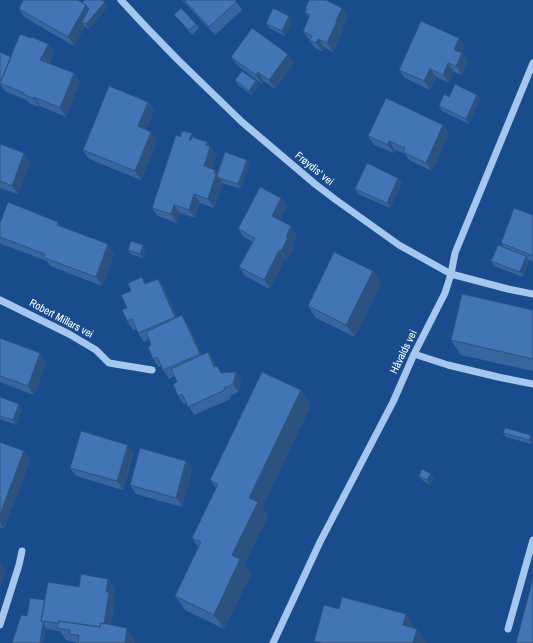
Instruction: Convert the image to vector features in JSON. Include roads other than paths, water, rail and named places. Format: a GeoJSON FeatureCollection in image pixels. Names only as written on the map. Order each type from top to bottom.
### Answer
{"type":"FeatureCollection","features":[{"type":"Feature","properties":{"kind":"street","name":"Frøydis' vei"},"geometry":{"type":"LineString","coordinates":[[121,0],[156,38],[242,122],[315,184],[399,245],[451,274],[533,294]]}},
{"type":"Feature","properties":{"kind":"street","name":"Håvalds vei"},"geometry":{"type":"LineString","coordinates":[[273,643],[320,542],[392,402],[414,354],[445,293],[451,274],[455,253],[533,63]]}},
{"type":"Feature","properties":{"kind":"street","name":"Robert Millars vei"},"geometry":{"type":"LineString","coordinates":[[0,300],[69,334],[96,350],[109,363],[152,370]]}},
{"type":"Feature","properties":{"kind":"street"},"geometry":{"type":"LineString","coordinates":[[414,354],[448,365],[533,384]]}},
{"type":"Feature","properties":{"kind":"street"},"geometry":{"type":"LineString","coordinates":[[508,629],[533,540]]}},
{"type":"Feature","properties":{"kind":"street"},"geometry":{"type":"LineString","coordinates":[[0,625],[22,551]]}}]}
